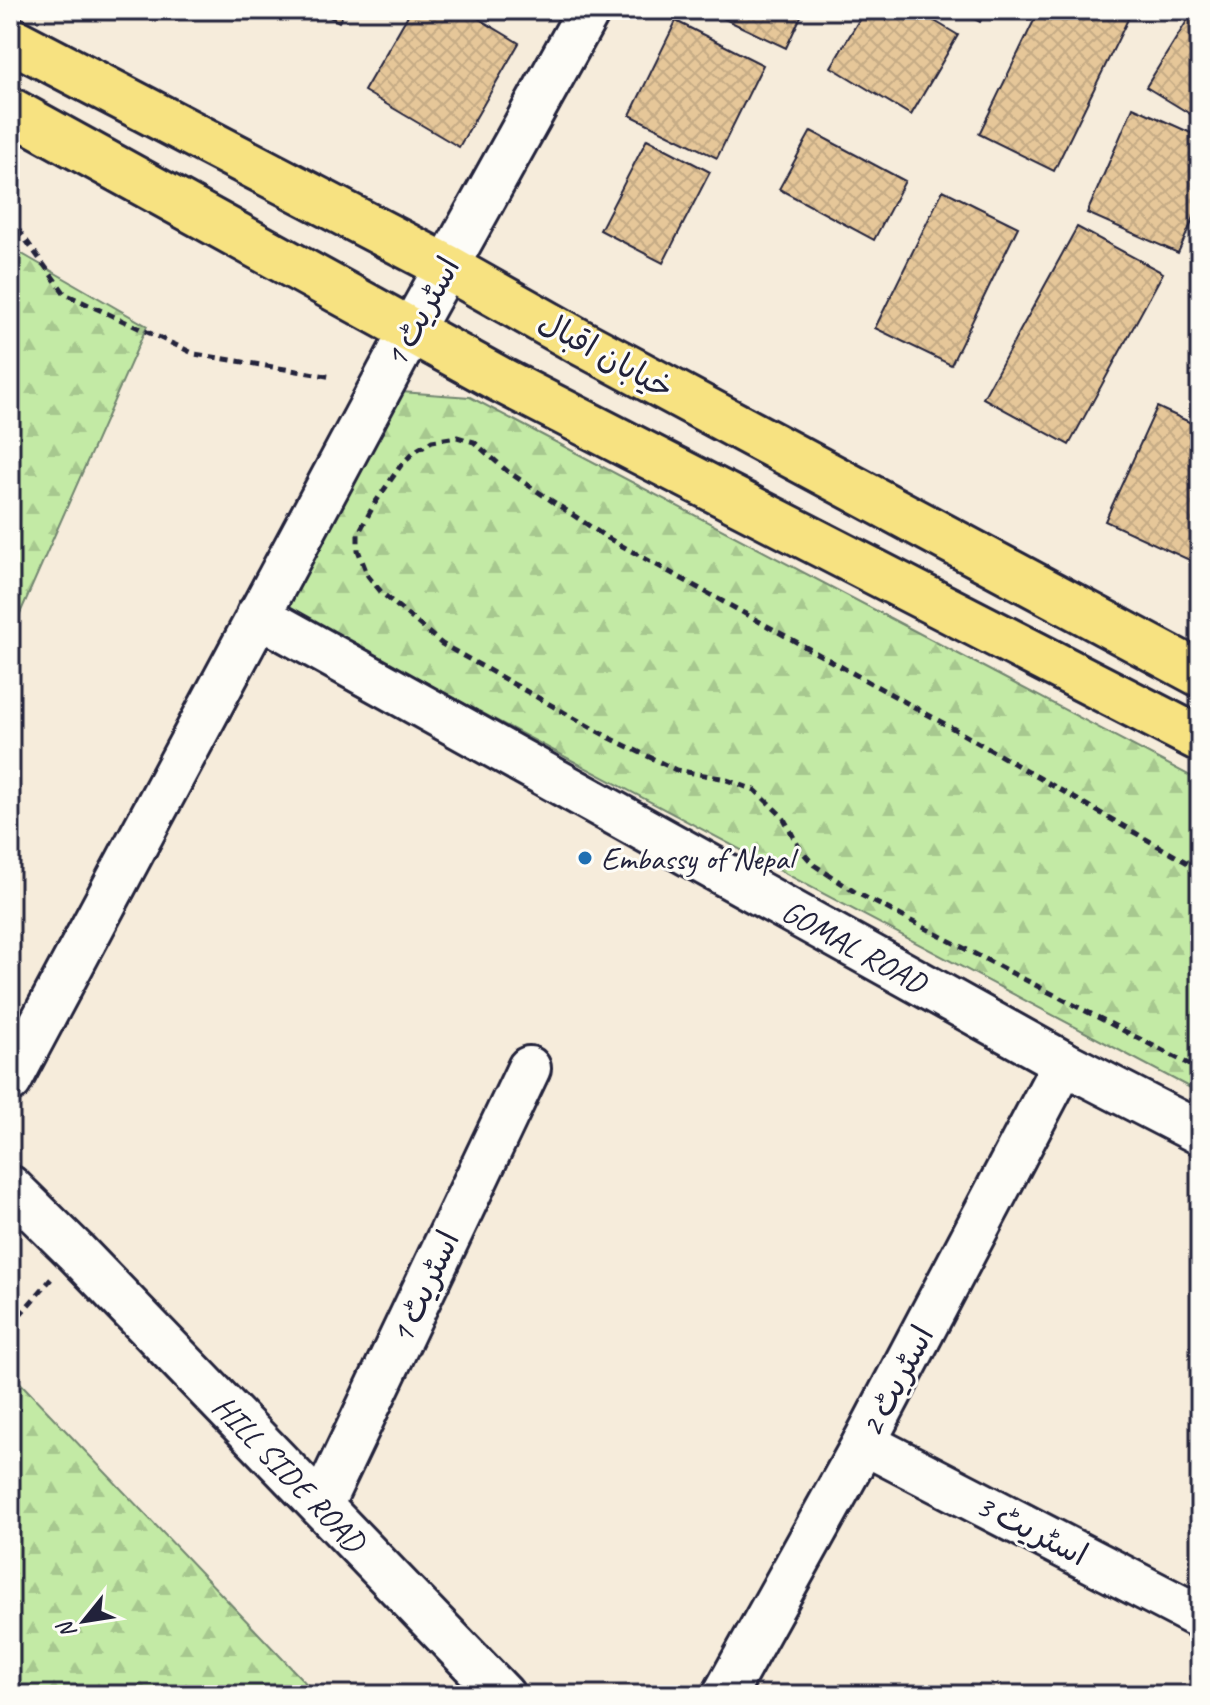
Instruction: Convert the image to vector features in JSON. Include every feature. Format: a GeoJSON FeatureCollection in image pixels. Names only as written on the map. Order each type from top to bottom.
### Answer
{"type":"FeatureCollection","features":[{"type":"Feature","properties":{"kind":"main road","name":"خیابان اقبال"},"geometry":{"type":"LineString","coordinates":[[10,39],[447,267],[594,350],[1200,674]]}},
{"type":"Feature","properties":{"kind":"main road"},"geometry":{"type":"LineString","coordinates":[[10,110],[499,379],[1200,739]]}},
{"type":"Feature","properties":{"kind":"street","name":"اسٹریٹ 1"},"geometry":{"type":"LineString","coordinates":[[10,1081],[412,329],[589,10]]}},
{"type":"Feature","properties":{"kind":"street","name":"GOMAL ROAD"},"geometry":{"type":"LineString","coordinates":[[258,615],[1064,1063],[1200,1133]]}},
{"type":"Feature","properties":{"kind":"street","name":"اسٹریٹ 2"},"geometry":{"type":"LineString","coordinates":[[724,1695],[864,1443],[1064,1063]]}},
{"type":"Feature","properties":{"kind":"street","name":"اسٹریٹ 1"},"geometry":{"type":"LineString","coordinates":[[321,1506],[529,1068]]}},
{"type":"Feature","properties":{"kind":"street","name":"HILL SIDE ROAD"},"geometry":{"type":"LineString","coordinates":[[10,1187],[503,1695]]}},
{"type":"Feature","properties":{"kind":"street","name":"اسٹریٹ 3"},"geometry":{"type":"LineString","coordinates":[[864,1443],[1200,1617]]}},
{"type":"Feature","properties":{"kind":"path"},"geometry":{"type":"LineString","coordinates":[[10,218],[65,294],[195,354],[333,377]]}},
{"type":"Feature","properties":{"kind":"path"},"geometry":{"type":"LineString","coordinates":[[1200,870],[954,729],[606,537],[507,471],[474,442],[457,437],[432,441],[415,451],[401,465],[358,534],[358,550],[368,576],[382,593],[442,644],[676,770],[721,778],[755,790],[783,817],[800,849],[814,865],[855,892],[1200,1070]]}},
{"type":"Feature","properties":{"kind":"path"},"geometry":{"type":"LineString","coordinates":[[10,1326],[75,1251]]}},
{"type":"Feature","properties":{"kind":"green space"},"geometry":{"type":"Polygon","coordinates":[[[10,247],[147,326],[10,636],[10,247]]]}},
{"type":"Feature","properties":{"kind":"green space"},"geometry":{"type":"Polygon","coordinates":[[[401,392],[470,397],[1200,781],[1200,1093],[288,610],[367,444],[401,392]]]}},
{"type":"Feature","properties":{"kind":"green space"},"geometry":{"type":"Polygon","coordinates":[[[10,1372],[317,1695],[10,1695],[10,1372]]]}},
{"type":"Feature","properties":{"kind":"building"},"geometry":{"type":"Polygon","coordinates":[[[316,10],[345,10],[339,22],[316,10]]]}},
{"type":"Feature","properties":{"kind":"building"},"geometry":{"type":"Polygon","coordinates":[[[411,10],[464,10],[519,43],[459,147],[364,91],[411,10]]]}},
{"type":"Feature","properties":{"kind":"building"},"geometry":{"type":"Polygon","coordinates":[[[714,10],[804,10],[786,48],[712,13],[714,10]]]}},
{"type":"Feature","properties":{"kind":"building"},"geometry":{"type":"Polygon","coordinates":[[[865,10],[916,10],[958,35],[911,115],[831,67],[865,10]]]}},
{"type":"Feature","properties":{"kind":"building"},"geometry":{"type":"Polygon","coordinates":[[[957,10],[986,10],[980,22],[957,10]]]}},
{"type":"Feature","properties":{"kind":"building"},"geometry":{"type":"Polygon","coordinates":[[[1039,10],[1132,11],[1054,171],[979,134],[1039,10]]]}},
{"type":"Feature","properties":{"kind":"building"},"geometry":{"type":"Polygon","coordinates":[[[1190,16],[1200,22],[1200,120],[1146,87],[1190,16]]]}},
{"type":"Feature","properties":{"kind":"building"},"geometry":{"type":"Polygon","coordinates":[[[676,21],[763,65],[717,158],[630,115],[676,21]]]}},
{"type":"Feature","properties":{"kind":"building"},"geometry":{"type":"Polygon","coordinates":[[[1133,107],[1200,137],[1200,204],[1178,253],[1087,213],[1133,107]]]}},
{"type":"Feature","properties":{"kind":"building"},"geometry":{"type":"Polygon","coordinates":[[[811,131],[905,181],[874,240],[779,189],[811,131]]]}},
{"type":"Feature","properties":{"kind":"building"},"geometry":{"type":"Polygon","coordinates":[[[647,139],[710,172],[663,263],[600,230],[647,139]]]}},
{"type":"Feature","properties":{"kind":"building"},"geometry":{"type":"Polygon","coordinates":[[[943,190],[1018,227],[951,365],[875,328],[943,190]]]}},
{"type":"Feature","properties":{"kind":"building"},"geometry":{"type":"Polygon","coordinates":[[[1077,227],[1163,273],[1069,445],[983,398],[1077,227]]]}},
{"type":"Feature","properties":{"kind":"building"},"geometry":{"type":"Polygon","coordinates":[[[1157,407],[1200,427],[1200,565],[1105,521],[1157,407]]]}},
{"type":"Feature","properties":{"kind":"place","name":"Embassy of Nepal"},"geometry":{"type":"Point","coordinates":[585,858]}}]}
